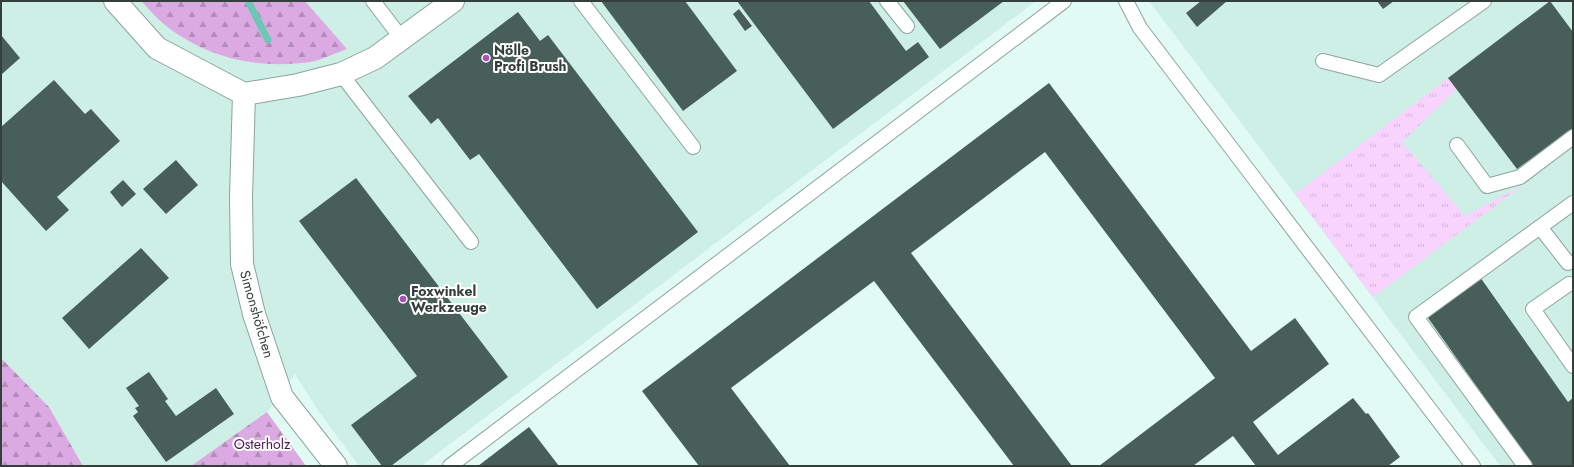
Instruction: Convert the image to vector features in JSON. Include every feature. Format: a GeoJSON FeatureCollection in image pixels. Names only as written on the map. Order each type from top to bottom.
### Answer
{"type":"FeatureCollection","features":[{"type":"Feature","properties":{"kind":"street"},"geometry":{"type":"LineString","coordinates":[[115,1],[157,48],[244,94],[298,85],[341,74],[375,58],[453,1]]}},
{"type":"Feature","properties":{"kind":"street","name":"Simonshöfchen"},"geometry":{"type":"LineString","coordinates":[[244,94],[241,197],[242,264],[254,314],[282,397],[336,466]]}},
{"type":"Feature","properties":{"kind":"lane"},"geometry":{"type":"LineString","coordinates":[[373,1],[402,39]]}},
{"type":"Feature","properties":{"kind":"lane"},"geometry":{"type":"LineString","coordinates":[[581,1],[693,147]]}},
{"type":"Feature","properties":{"kind":"lane"},"geometry":{"type":"LineString","coordinates":[[887,1],[907,26]]}},
{"type":"Feature","properties":{"kind":"lane"},"geometry":{"type":"LineString","coordinates":[[450,466],[1064,1]]}},
{"type":"Feature","properties":{"kind":"lane"},"geometry":{"type":"LineString","coordinates":[[1126,1],[1140,28],[1474,466]]}},
{"type":"Feature","properties":{"kind":"lane"},"geometry":{"type":"LineString","coordinates":[[1324,61],[1379,76],[1484,1]]}},
{"type":"Feature","properties":{"kind":"lane"},"geometry":{"type":"LineString","coordinates":[[341,74],[471,242]]}},
{"type":"Feature","properties":{"kind":"lane"},"geometry":{"type":"LineString","coordinates":[[1457,145],[1487,186],[1520,177],[1573,137]]}},
{"type":"Feature","properties":{"kind":"lane"},"geometry":{"type":"LineString","coordinates":[[1525,466],[1416,317],[1573,203]]}},
{"type":"Feature","properties":{"kind":"lane"},"geometry":{"type":"LineString","coordinates":[[1540,227],[1571,262],[1562,267],[1571,287],[1533,309],[1573,366]]}},
{"type":"Feature","properties":{"kind":"shaded area"},"geometry":{"type":"Polygon","coordinates":[[[1,1],[141,1],[169,28],[347,49],[305,1],[1036,1],[421,466],[359,466],[317,409],[295,374],[267,412],[191,466],[83,466],[49,407],[1,358],[1,1]]]}},
{"type":"Feature","properties":{"kind":"shaded area"},"geometry":{"type":"Polygon","coordinates":[[[1149,1],[1573,1],[1573,466],[1500,466],[1149,1]]]}},
{"type":"Feature","properties":{"kind":"green space"},"geometry":{"type":"Polygon","coordinates":[[[141,1],[305,1],[347,49],[315,61],[291,64],[254,63],[236,59],[202,48],[186,39],[166,26],[141,1]]]}},
{"type":"Feature","properties":{"kind":"green space"},"geometry":{"type":"Polygon","coordinates":[[[1448,78],[1457,89],[1402,142],[1465,216],[1523,185],[1373,297],[1295,194],[1448,78]]]}},
{"type":"Feature","properties":{"kind":"green space"},"geometry":{"type":"Polygon","coordinates":[[[1,358],[49,407],[83,466],[1,466],[1,358]]]}},
{"type":"Feature","properties":{"kind":"green space","name":"Osterholz"},"geometry":{"type":"Polygon","coordinates":[[[267,412],[306,466],[191,466],[267,412]]]}},
{"type":"Feature","properties":{"kind":"building"},"geometry":{"type":"Polygon","coordinates":[[[601,1],[685,1],[737,71],[683,111],[601,1]]]}},
{"type":"Feature","properties":{"kind":"building"},"geometry":{"type":"Polygon","coordinates":[[[737,1],[869,1],[906,51],[918,42],[929,57],[833,129],[737,1]]]}},
{"type":"Feature","properties":{"kind":"building"},"geometry":{"type":"Polygon","coordinates":[[[903,1],[1004,1],[940,49],[903,1]]]}},
{"type":"Feature","properties":{"kind":"building"},"geometry":{"type":"Polygon","coordinates":[[[1201,1],[1227,1],[1197,27],[1186,13],[1201,1]]]}},
{"type":"Feature","properties":{"kind":"building"},"geometry":{"type":"Polygon","coordinates":[[[1377,1],[1394,1],[1383,9],[1377,1]]]}},
{"type":"Feature","properties":{"kind":"building"},"geometry":{"type":"Polygon","coordinates":[[[1550,1],[1573,32],[1573,128],[1517,169],[1448,78],[1550,1]]]}},
{"type":"Feature","properties":{"kind":"building"},"geometry":{"type":"Polygon","coordinates":[[[739,9],[752,26],[745,31],[733,14],[739,9]]]}},
{"type":"Feature","properties":{"kind":"building"},"geometry":{"type":"Polygon","coordinates":[[[518,12],[540,41],[548,35],[698,232],[597,309],[479,154],[470,160],[438,118],[431,124],[408,96],[518,12]]]}},
{"type":"Feature","properties":{"kind":"building"},"geometry":{"type":"Polygon","coordinates":[[[1,35],[20,58],[1,75],[1,35]]]}},
{"type":"Feature","properties":{"kind":"building"},"geometry":{"type":"Polygon","coordinates":[[[54,80],[85,114],[91,109],[120,141],[57,197],[69,210],[46,231],[1,181],[1,127],[54,80]]]}},
{"type":"Feature","properties":{"kind":"building"},"geometry":{"type":"Polygon","coordinates":[[[1049,83],[1251,351],[1295,318],[1329,364],[1253,422],[1278,455],[1353,398],[1366,414],[1368,413],[1400,457],[1388,466],[1256,466],[1233,436],[1193,466],[1099,466],[1215,378],[1045,152],[911,253],[1072,466],[1014,466],[874,281],[731,388],[790,466],[699,466],[642,391],[1049,83]]]}},
{"type":"Feature","properties":{"kind":"building"},"geometry":{"type":"Polygon","coordinates":[[[176,160],[198,185],[166,214],[143,189],[176,160]]]}},
{"type":"Feature","properties":{"kind":"building","name":"Foxwinkel Werkzeuge"},"geometry":{"type":"Polygon","coordinates":[[[356,178],[508,377],[391,466],[382,466],[351,425],[417,376],[299,221],[356,178]]]}},
{"type":"Feature","properties":{"kind":"building"},"geometry":{"type":"Polygon","coordinates":[[[123,180],[136,194],[122,207],[110,192],[123,180]]]}},
{"type":"Feature","properties":{"kind":"building"},"geometry":{"type":"Polygon","coordinates":[[[141,248],[169,278],[89,349],[62,318],[141,248]]]}},
{"type":"Feature","properties":{"kind":"building"},"geometry":{"type":"Polygon","coordinates":[[[1480,277],[1568,402],[1573,398],[1573,466],[1533,466],[1426,315],[1480,277]]]}},
{"type":"Feature","properties":{"kind":"building"},"geometry":{"type":"Polygon","coordinates":[[[149,372],[168,399],[165,401],[176,416],[216,388],[234,414],[166,462],[133,416],[138,412],[135,408],[139,406],[126,388],[149,372]]]}},
{"type":"Feature","properties":{"kind":"building"},"geometry":{"type":"Polygon","coordinates":[[[529,427],[559,466],[478,466],[529,427]]]}},
{"type":"Feature","properties":{"kind":"waterway"},"geometry":{"type":"LineString","coordinates":[[248,1],[268,40]]}},
{"type":"Feature","properties":{"kind":"place","name":"Nölle Profi Brush"},"geometry":{"type":"Point","coordinates":[486,58]}},
{"type":"Feature","properties":{"kind":"place","name":"Foxwinkel Werkzeuge"},"geometry":{"type":"Point","coordinates":[403,299]}}]}
